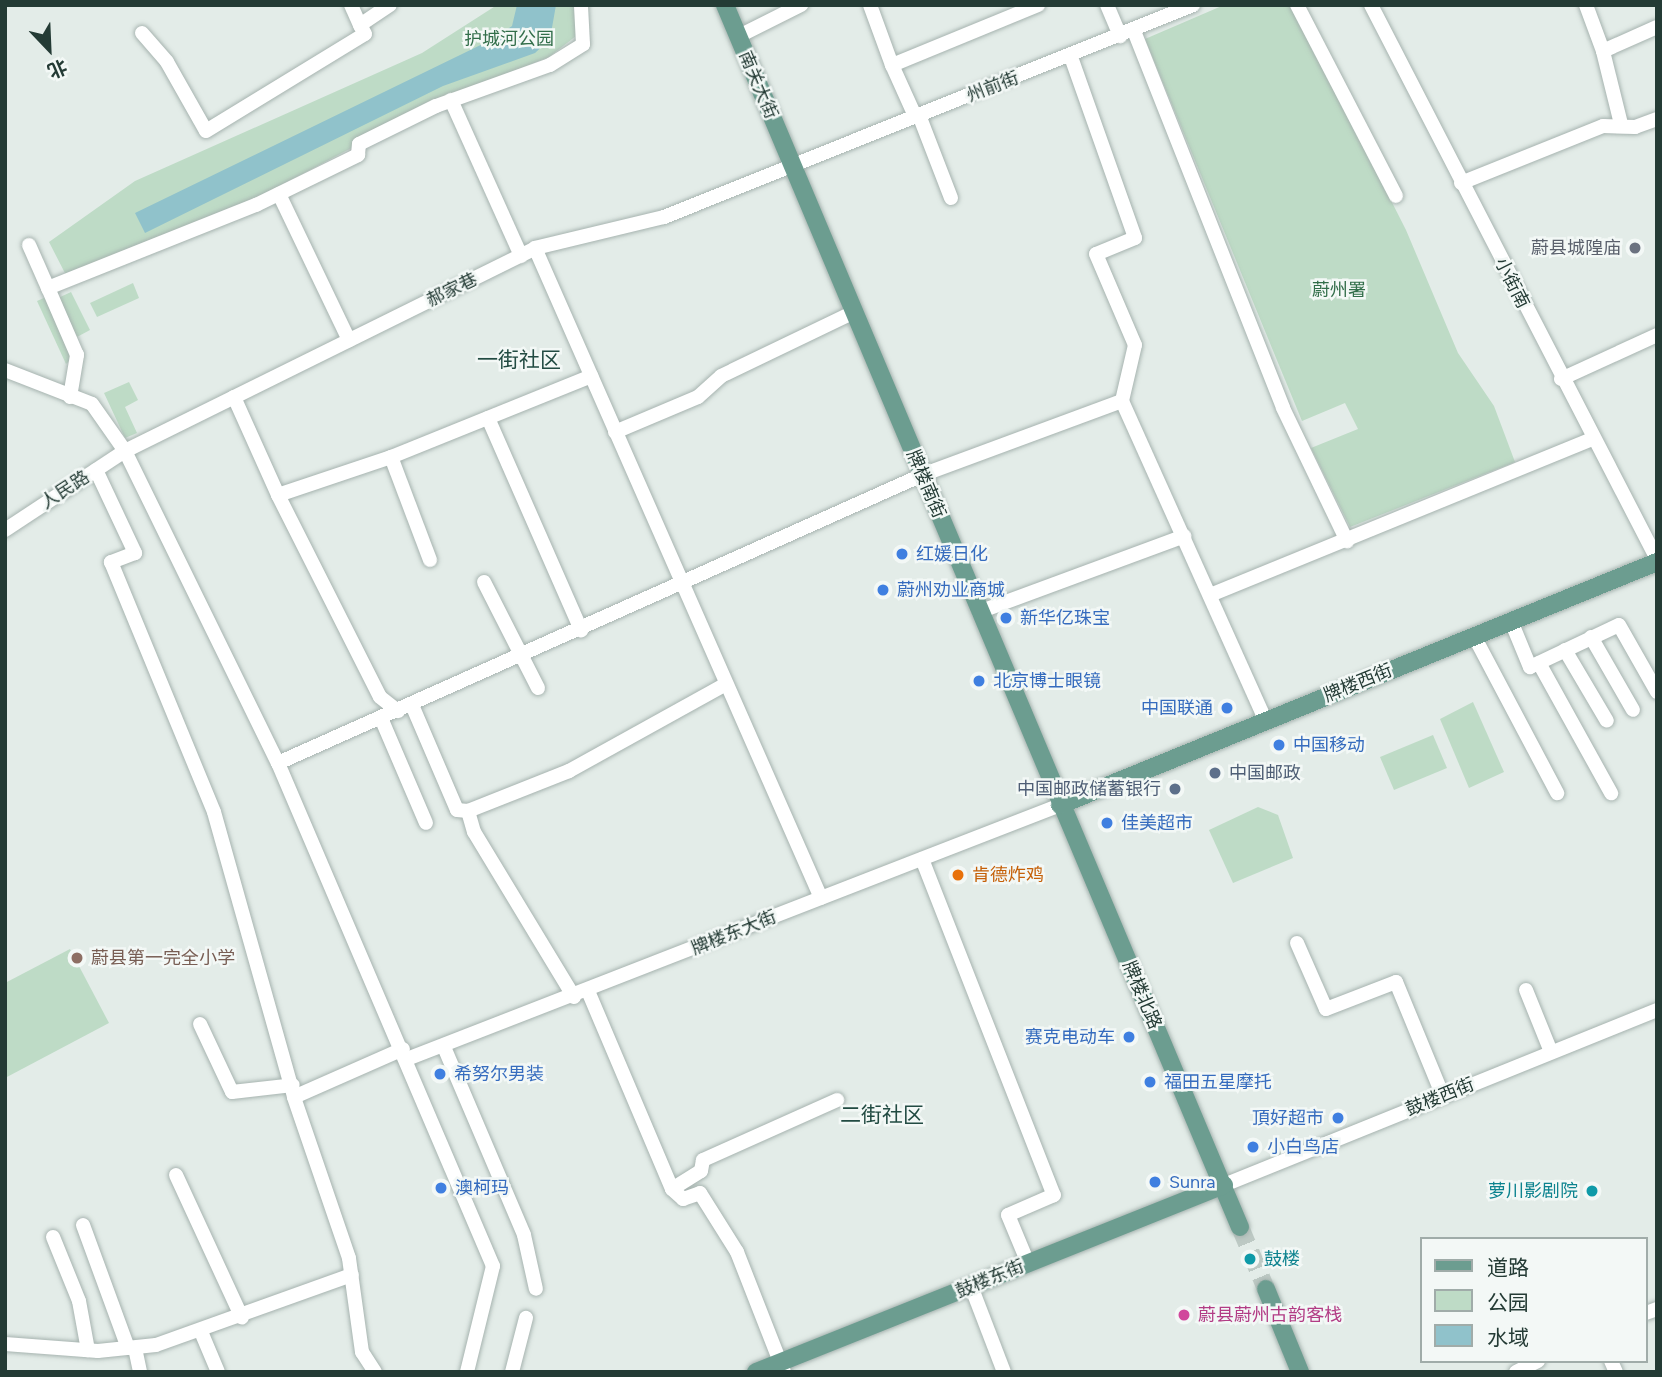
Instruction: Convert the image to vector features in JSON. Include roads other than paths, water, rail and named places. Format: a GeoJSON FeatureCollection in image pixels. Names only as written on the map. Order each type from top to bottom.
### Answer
{"type":"FeatureCollection","features":[{"type":"Feature","properties":{"kind":"main road","name":"南关大街"},"geometry":{"type":"LineString","coordinates":[[725,5],[792,164]]}},
{"type":"Feature","properties":{"kind":"main road","name":"牌楼南街"},"geometry":{"type":"LineString","coordinates":[[792,164],[1060,805]]}},
{"type":"Feature","properties":{"kind":"main road","name":"牌楼西街"},"geometry":{"type":"LineString","coordinates":[[1060,805],[1657,560]]}},
{"type":"Feature","properties":{"kind":"main road","name":"牌楼北路"},"geometry":{"type":"LineString","coordinates":[[1060,805],[1240,1227]]}},
{"type":"Feature","properties":{"kind":"main road","name":"鼓楼东街"},"geometry":{"type":"LineString","coordinates":[[757,1372],[783,1367],[971,1286],[1224,1185]]}},
{"type":"Feature","properties":{"kind":"main road"},"geometry":{"type":"LineString","coordinates":[[1266,1289],[1300,1372]]}},
{"type":"Feature","properties":{"kind":"street"},"geometry":{"type":"LineString","coordinates":[[142,33],[167,62],[206,131],[365,34],[351,5]]}},
{"type":"Feature","properties":{"kind":"street"},"geometry":{"type":"LineString","coordinates":[[360,25],[390,5]]}},
{"type":"Feature","properties":{"kind":"street"},"geometry":{"type":"LineString","coordinates":[[48,288],[279,194],[358,155],[359,145],[451,100],[550,65],[583,44],[581,5]]}},
{"type":"Feature","properties":{"kind":"street"},"geometry":{"type":"LineString","coordinates":[[737,37],[801,5]]}},
{"type":"Feature","properties":{"kind":"street"},"geometry":{"type":"LineString","coordinates":[[870,5],[892,65],[917,116],[951,198]]}},
{"type":"Feature","properties":{"kind":"street"},"geometry":{"type":"LineString","coordinates":[[892,65],[1038,5]]}},
{"type":"Feature","properties":{"kind":"street"},"geometry":{"type":"LineString","coordinates":[[1107,5],[1127,34],[1283,408],[1347,541]]}},
{"type":"Feature","properties":{"kind":"street","name":"州前街"},"geometry":{"type":"LineString","coordinates":[[792,164],[1071,57],[1193,5]]}},
{"type":"Feature","properties":{"kind":"street"},"geometry":{"type":"LineString","coordinates":[[1297,5],[1396,196]]}},
{"type":"Feature","properties":{"kind":"street","name":"小街南"},"geometry":{"type":"LineString","coordinates":[[1371,5],[1561,379],[1657,560]]}},
{"type":"Feature","properties":{"kind":"street"},"geometry":{"type":"LineString","coordinates":[[1586,5],[1603,51],[1621,124]]}},
{"type":"Feature","properties":{"kind":"street"},"geometry":{"type":"LineString","coordinates":[[1603,51],[1657,27]]}},
{"type":"Feature","properties":{"kind":"street"},"geometry":{"type":"LineString","coordinates":[[1071,57],[1135,238],[1096,254],[1135,345],[1122,401],[1266,720]]}},
{"type":"Feature","properties":{"kind":"street"},"geometry":{"type":"LineString","coordinates":[[451,100],[521,256]]}},
{"type":"Feature","properties":{"kind":"street"},"geometry":{"type":"LineString","coordinates":[[1461,183],[1621,124],[1657,119]]}},
{"type":"Feature","properties":{"kind":"street","name":"郝家巷"},"geometry":{"type":"LineString","coordinates":[[125,451],[535,248],[664,217],[792,164]]}},
{"type":"Feature","properties":{"kind":"street"},"geometry":{"type":"LineString","coordinates":[[279,194],[349,340]]}},
{"type":"Feature","properties":{"kind":"street"},"geometry":{"type":"LineString","coordinates":[[29,245],[77,355],[71,397]]}},
{"type":"Feature","properties":{"kind":"street"},"geometry":{"type":"LineString","coordinates":[[535,248],[681,587],[821,898]]}},
{"type":"Feature","properties":{"kind":"street"},"geometry":{"type":"LineString","coordinates":[[615,432],[698,397],[721,376],[854,312]]}},
{"type":"Feature","properties":{"kind":"street"},"geometry":{"type":"LineString","coordinates":[[1561,379],[1657,335]]}},
{"type":"Feature","properties":{"kind":"street"},"geometry":{"type":"LineString","coordinates":[[5,370],[92,404],[125,451],[278,763],[405,1054],[493,1266],[467,1372]]}},
{"type":"Feature","properties":{"kind":"street"},"geometry":{"type":"LineString","coordinates":[[278,495],[391,457],[592,376]]}},
{"type":"Feature","properties":{"kind":"street"},"geometry":{"type":"LineString","coordinates":[[234,397],[278,495],[380,698],[405,708],[457,810],[468,811],[569,771],[726,684]]}},
{"type":"Feature","properties":{"kind":"street"},"geometry":{"type":"LineString","coordinates":[[278,763],[517,656],[681,587],[922,475],[1122,401]]}},
{"type":"Feature","properties":{"kind":"street"},"geometry":{"type":"LineString","coordinates":[[488,418],[582,630]]}},
{"type":"Feature","properties":{"kind":"street"},"geometry":{"type":"LineString","coordinates":[[1210,596],[1592,439]]}},
{"type":"Feature","properties":{"kind":"street","name":"人民路"},"geometry":{"type":"LineString","coordinates":[[5,530],[125,451]]}},
{"type":"Feature","properties":{"kind":"street"},"geometry":{"type":"LineString","coordinates":[[391,457],[430,560]]}},
{"type":"Feature","properties":{"kind":"street"},"geometry":{"type":"LineString","coordinates":[[96,470],[135,553],[111,562],[214,812],[293,1091],[352,1275],[362,1352],[375,1372]]}},
{"type":"Feature","properties":{"kind":"street"},"geometry":{"type":"LineString","coordinates":[[979,612],[1184,536]]}},
{"type":"Feature","properties":{"kind":"street"},"geometry":{"type":"LineString","coordinates":[[484,582],[517,656],[538,688]]}},
{"type":"Feature","properties":{"kind":"street"},"geometry":{"type":"LineString","coordinates":[[1511,621],[1530,667],[1619,625],[1657,692]]}},
{"type":"Feature","properties":{"kind":"street"},"geometry":{"type":"LineString","coordinates":[[1474,636],[1557,793]]}},
{"type":"Feature","properties":{"kind":"street"},"geometry":{"type":"LineString","coordinates":[[1591,637],[1633,710]]}},
{"type":"Feature","properties":{"kind":"street"},"geometry":{"type":"LineString","coordinates":[[1565,650],[1607,721]]}},
{"type":"Feature","properties":{"kind":"street"},"geometry":{"type":"LineString","coordinates":[[1539,663],[1611,793]]}},
{"type":"Feature","properties":{"kind":"street"},"geometry":{"type":"LineString","coordinates":[[381,718],[426,823]]}},
{"type":"Feature","properties":{"kind":"street","name":"牌楼东大街"},"geometry":{"type":"LineString","coordinates":[[200,1024],[232,1092],[293,1091],[405,1054],[444,1047],[1060,805]]}},
{"type":"Feature","properties":{"kind":"street"},"geometry":{"type":"LineString","coordinates":[[468,811],[474,832],[581,994],[672,1189],[683,1199],[700,1193],[737,1252],[783,1367]]}},
{"type":"Feature","properties":{"kind":"street"},"geometry":{"type":"LineString","coordinates":[[922,859],[1054,1195],[1007,1215],[1028,1263]]}},
{"type":"Feature","properties":{"kind":"street"},"geometry":{"type":"LineString","coordinates":[[1297,943],[1326,1009],[1396,982],[1443,1096]]}},
{"type":"Feature","properties":{"kind":"street"},"geometry":{"type":"LineString","coordinates":[[1526,990],[1551,1052]]}},
{"type":"Feature","properties":{"kind":"street","name":"鼓楼西街"},"geometry":{"type":"LineString","coordinates":[[1224,1185],[1657,1010]]}},
{"type":"Feature","properties":{"kind":"street"},"geometry":{"type":"LineString","coordinates":[[444,1047],[524,1235],[536,1289]]}},
{"type":"Feature","properties":{"kind":"street"},"geometry":{"type":"LineString","coordinates":[[672,1189],[701,1171],[703,1160],[837,1100]]}},
{"type":"Feature","properties":{"kind":"street"},"geometry":{"type":"LineString","coordinates":[[176,1175],[242,1318]]}},
{"type":"Feature","properties":{"kind":"street"},"geometry":{"type":"LineString","coordinates":[[83,1225],[140,1372]]}},
{"type":"Feature","properties":{"kind":"street"},"geometry":{"type":"LineString","coordinates":[[53,1237],[79,1301],[88,1350]]}},
{"type":"Feature","properties":{"kind":"street"},"geometry":{"type":"LineString","coordinates":[[5,1344],[88,1350],[131,1348],[202,1334],[352,1275]]}},
{"type":"Feature","properties":{"kind":"street"},"geometry":{"type":"LineString","coordinates":[[971,1286],[1004,1372]]}},
{"type":"Feature","properties":{"kind":"street"},"geometry":{"type":"LineString","coordinates":[[512,1372],[526,1318]]}},
{"type":"Feature","properties":{"kind":"street"},"geometry":{"type":"LineString","coordinates":[[202,1334],[218,1372]]}},
{"type":"Feature","properties":{"kind":"street"},"geometry":{"type":"LineString","coordinates":[[1516,1372],[1534,1363]]}},
{"type":"Feature","properties":{"kind":"water"},"geometry":{"type":"Polygon","coordinates":[[[517,5],[556,5],[550,39],[535,53],[443,86],[145,233],[135,213],[495,38],[512,26],[517,5]]]}},
{"type":"Feature","properties":{"kind":"tunnel"},"geometry":{"type":"LineString","coordinates":[[1240,1227],[1266,1289]]}},
{"type":"Feature","properties":{"kind":"place","name":"蔚县城隍庙"},"geometry":{"type":"Point","coordinates":[1635,248]}},
{"type":"Feature","properties":{"kind":"place","name":"红媛日化"},"geometry":{"type":"Point","coordinates":[902,554]}},
{"type":"Feature","properties":{"kind":"place","name":"蔚州劝业商城"},"geometry":{"type":"Point","coordinates":[883,590]}},
{"type":"Feature","properties":{"kind":"place","name":"新华亿珠宝"},"geometry":{"type":"Point","coordinates":[1006,618]}},
{"type":"Feature","properties":{"kind":"place","name":"北京博士眼镜"},"geometry":{"type":"Point","coordinates":[979,681]}},
{"type":"Feature","properties":{"kind":"place","name":"中国联通"},"geometry":{"type":"Point","coordinates":[1227,708]}},
{"type":"Feature","properties":{"kind":"place","name":"中国移动"},"geometry":{"type":"Point","coordinates":[1279,745]}},
{"type":"Feature","properties":{"kind":"place","name":"中国邮政"},"geometry":{"type":"Point","coordinates":[1215,773]}},
{"type":"Feature","properties":{"kind":"place","name":"中国邮政储蓄银行"},"geometry":{"type":"Point","coordinates":[1175,789]}},
{"type":"Feature","properties":{"kind":"place","name":"佳美超市"},"geometry":{"type":"Point","coordinates":[1107,823]}},
{"type":"Feature","properties":{"kind":"place","name":"肯德炸鸡"},"geometry":{"type":"Point","coordinates":[958,875]}},
{"type":"Feature","properties":{"kind":"place","name":"蔚县第一完全小学"},"geometry":{"type":"Point","coordinates":[77,958]}},
{"type":"Feature","properties":{"kind":"place","name":"赛克电动车"},"geometry":{"type":"Point","coordinates":[1129,1037]}},
{"type":"Feature","properties":{"kind":"place","name":"希努尔男装"},"geometry":{"type":"Point","coordinates":[440,1074]}},
{"type":"Feature","properties":{"kind":"place","name":"福田五星摩托"},"geometry":{"type":"Point","coordinates":[1150,1082]}},
{"type":"Feature","properties":{"kind":"place","name":"頂好超市"},"geometry":{"type":"Point","coordinates":[1338,1118]}},
{"type":"Feature","properties":{"kind":"place","name":"小白鸟店"},"geometry":{"type":"Point","coordinates":[1253,1147]}},
{"type":"Feature","properties":{"kind":"place","name":"Sunra"},"geometry":{"type":"Point","coordinates":[1155,1182]}},
{"type":"Feature","properties":{"kind":"place","name":"澳柯玛"},"geometry":{"type":"Point","coordinates":[441,1188]}},
{"type":"Feature","properties":{"kind":"place","name":"萝川影剧院"},"geometry":{"type":"Point","coordinates":[1592,1191]}},
{"type":"Feature","properties":{"kind":"place","name":"鼓楼"},"geometry":{"type":"Point","coordinates":[1250,1259]}},
{"type":"Feature","properties":{"kind":"place","name":"蔚县蔚州古韵客栈"},"geometry":{"type":"Point","coordinates":[1184,1315]}},
{"type":"Feature","properties":{"kind":"district","name":"一街社区"},"geometry":{"type":"Point","coordinates":[519,360]}},
{"type":"Feature","properties":{"kind":"district","name":"二街社区"},"geometry":{"type":"Point","coordinates":[882,1115]}},
{"type":"Feature","properties":{"kind":"park label","name":"护城河公园"},"geometry":{"type":"Point","coordinates":[509,39]}},
{"type":"Feature","properties":{"kind":"park label","name":"蔚州署"},"geometry":{"type":"Point","coordinates":[1339,290]}}]}
